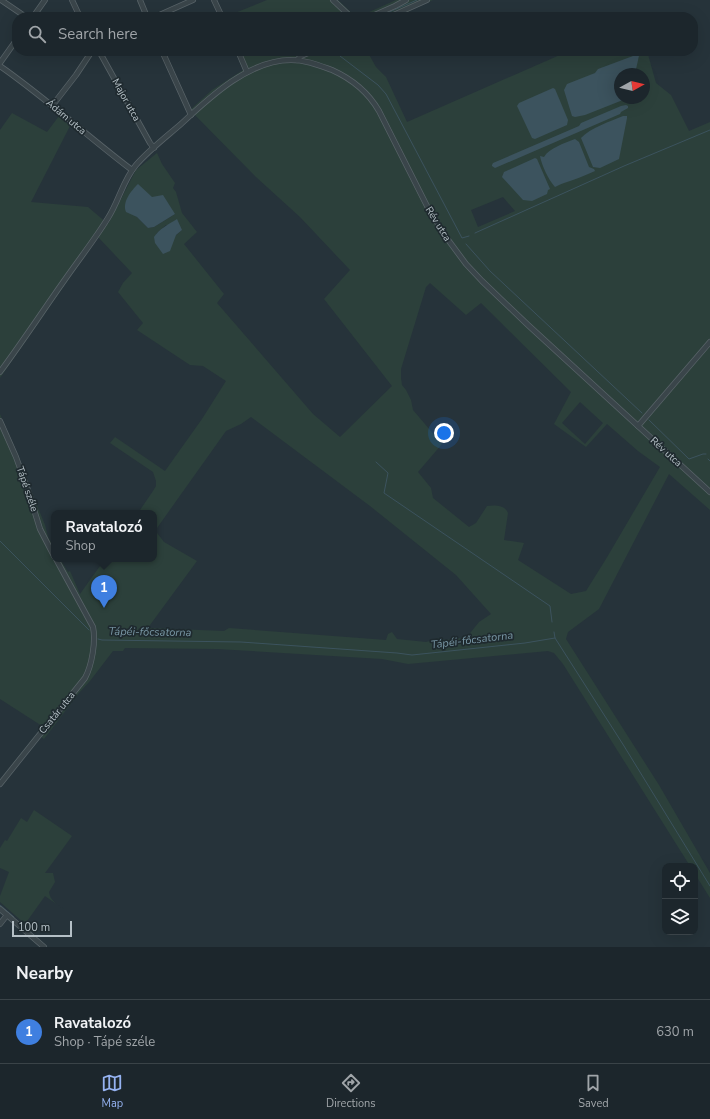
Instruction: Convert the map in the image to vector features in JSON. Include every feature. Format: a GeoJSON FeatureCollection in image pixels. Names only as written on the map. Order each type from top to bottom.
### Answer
{"type":"FeatureCollection","features":[{"type":"Feature","properties":{"kind":"street"},"geometry":{"type":"LineString","coordinates":[[1,0],[19,12]]}},
{"type":"Feature","properties":{"kind":"street"},"geometry":{"type":"LineString","coordinates":[[37,12],[45,0]]}},
{"type":"Feature","properties":{"kind":"street"},"geometry":{"type":"LineString","coordinates":[[72,0],[78,12]]}},
{"type":"Feature","properties":{"kind":"street"},"geometry":{"type":"LineString","coordinates":[[140,0],[145,12]]}},
{"type":"Feature","properties":{"kind":"street"},"geometry":{"type":"LineString","coordinates":[[166,12],[194,0]]}},
{"type":"Feature","properties":{"kind":"street"},"geometry":{"type":"LineString","coordinates":[[214,0],[220,12]]}},
{"type":"Feature","properties":{"kind":"street"},"geometry":{"type":"LineString","coordinates":[[333,0],[346,12]]}},
{"type":"Feature","properties":{"kind":"street"},"geometry":{"type":"LineString","coordinates":[[381,12],[406,0]]}},
{"type":"Feature","properties":{"kind":"street"},"geometry":{"type":"LineString","coordinates":[[400,12],[427,0]]}},
{"type":"Feature","properties":{"kind":"street"},"geometry":{"type":"LineString","coordinates":[[0,65],[12,47]]}},
{"type":"Feature","properties":{"kind":"street"},"geometry":{"type":"LineString","coordinates":[[52,106],[89,56]]}},
{"type":"Feature","properties":{"kind":"street","name":"Major utca"},"geometry":{"type":"LineString","coordinates":[[102,56],[154,148]]}},
{"type":"Feature","properties":{"kind":"street"},"geometry":{"type":"LineString","coordinates":[[164,56],[190,115]]}},
{"type":"Feature","properties":{"kind":"street"},"geometry":{"type":"LineString","coordinates":[[240,56],[247,72]]}},
{"type":"Feature","properties":{"kind":"street"},"geometry":{"type":"LineString","coordinates":[[296,60],[301,56]]}},
{"type":"Feature","properties":{"kind":"street","name":"Rév utca"},"geometry":{"type":"LineString","coordinates":[[0,372],[108,218],[132,170],[140,161],[216,93],[247,72],[283,60],[296,60],[316,64],[344,76],[360,88],[371,99],[379,111],[436,222],[466,264],[523,320],[710,492]]}},
{"type":"Feature","properties":{"kind":"street","name":"Ádám utca"},"geometry":{"type":"LineString","coordinates":[[0,65],[28,85],[132,170]]}},
{"type":"Feature","properties":{"kind":"street"},"geometry":{"type":"LineString","coordinates":[[638,426],[710,342]]}},
{"type":"Feature","properties":{"kind":"street","name":"Tápé széle"},"geometry":{"type":"LineString","coordinates":[[0,421],[16,457],[40,529],[51,550]]}},
{"type":"Feature","properties":{"kind":"street","name":"Csatár utca"},"geometry":{"type":"LineString","coordinates":[[0,784],[85,678],[92,661],[94,633],[91,624],[58,562]]}},
{"type":"Feature","properties":{"kind":"street"},"geometry":{"type":"LineString","coordinates":[[0,909],[44,947]]}},
{"type":"Feature","properties":{"kind":"street"},"geometry":{"type":"LineString","coordinates":[[0,924],[7,915]]}},
{"type":"Feature","properties":{"kind":"green space"},"geometry":{"type":"Polygon","coordinates":[[[267,0],[338,0],[351,12],[237,12],[267,0]]]}},
{"type":"Feature","properties":{"kind":"green space"},"geometry":{"type":"Polygon","coordinates":[[[396,0],[433,0],[408,10],[409,12],[369,12],[396,0]]]}},
{"type":"Feature","properties":{"kind":"green space"},"geometry":{"type":"Polygon","coordinates":[[[237,56],[370,56],[376,67],[386,77],[407,122],[558,56],[648,56],[656,83],[671,95],[689,131],[710,122],[710,510],[669,474],[599,609],[568,632],[566,639],[659,785],[710,873],[710,898],[698,879],[698,863],[688,863],[563,664],[554,653],[548,651],[408,664],[382,659],[217,649],[125,648],[123,651],[113,651],[44,739],[37,734],[42,726],[0,699],[0,414],[45,525],[51,542],[51,562],[62,562],[68,572],[70,571],[80,594],[103,562],[157,562],[157,533],[164,542],[197,561],[150,625],[150,628],[224,631],[229,628],[386,640],[388,634],[392,632],[397,639],[426,642],[440,638],[446,640],[467,637],[479,622],[491,614],[456,575],[370,506],[251,417],[241,424],[226,431],[157,528],[157,510],[140,510],[156,486],[153,472],[110,443],[115,437],[165,471],[202,419],[226,381],[203,366],[190,365],[137,330],[143,323],[118,292],[123,283],[132,273],[98,237],[0,378],[0,130],[12,113],[47,132],[59,116],[70,126],[31,202],[88,207],[108,224],[136,170],[157,153],[162,164],[175,183],[173,188],[176,192],[182,213],[197,232],[184,244],[224,294],[217,303],[313,414],[340,437],[392,386],[324,299],[350,270],[300,217],[256,177],[190,110],[212,90],[243,70],[237,56]],[[503,197],[471,210],[478,227],[515,211],[503,197]],[[132,214],[148,228],[154,227],[175,214],[132,214]],[[166,225],[156,234],[176,235],[182,230],[166,225]],[[430,283],[426,287],[401,369],[402,385],[411,400],[413,410],[442,444],[418,472],[431,488],[433,498],[469,527],[476,523],[487,506],[505,508],[508,513],[504,540],[524,543],[518,560],[571,594],[586,591],[660,467],[638,451],[607,424],[586,447],[554,424],[571,392],[481,303],[466,315],[430,283]],[[580,402],[562,423],[585,444],[603,423],[580,402]]]}},
{"type":"Feature","properties":{"kind":"green space"},"geometry":{"type":"Polygon","coordinates":[[[34,810],[72,836],[45,873],[53,873],[55,882],[49,892],[51,898],[57,905],[45,896],[25,924],[0,902],[0,896],[9,872],[0,868],[0,848],[5,840],[7,841],[21,818],[27,822],[34,810]]]}},
{"type":"Feature","properties":{"kind":"water"},"geometry":{"type":"Polygon","coordinates":[[[633,56],[639,56],[636,68],[614,68],[614,104],[585,115],[575,117],[572,116],[564,90],[567,84],[595,73],[598,69],[633,56]]]}},
{"type":"Feature","properties":{"kind":"water"},"geometry":{"type":"Polygon","coordinates":[[[553,88],[555,89],[568,120],[567,125],[535,139],[532,138],[517,106],[519,103],[553,88]]]}},
{"type":"Feature","properties":{"kind":"water"},"geometry":{"type":"Polygon","coordinates":[[[626,105],[628,108],[620,114],[495,168],[492,166],[493,163],[579,126],[581,123],[626,105]]]}},
{"type":"Feature","properties":{"kind":"water"},"geometry":{"type":"Polygon","coordinates":[[[623,116],[627,116],[627,118],[619,159],[600,168],[593,167],[581,138],[595,128],[623,116]]]}},
{"type":"Feature","properties":{"kind":"water"},"geometry":{"type":"Polygon","coordinates":[[[575,139],[579,142],[589,167],[595,171],[555,187],[542,164],[540,156],[544,157],[553,148],[575,139]]]}},
{"type":"Feature","properties":{"kind":"water"},"geometry":{"type":"Polygon","coordinates":[[[535,158],[537,159],[550,189],[548,190],[547,194],[532,201],[523,200],[502,177],[504,172],[535,158]]]}},
{"type":"Feature","properties":{"kind":"water"},"geometry":{"type":"Polygon","coordinates":[[[138,184],[152,197],[163,195],[175,214],[154,227],[148,228],[137,217],[126,212],[126,201],[130,193],[138,184]]]}},
{"type":"Feature","properties":{"kind":"water"},"geometry":{"type":"Polygon","coordinates":[[[177,219],[182,230],[176,235],[170,251],[163,254],[155,243],[154,237],[161,229],[177,219]]]}},
{"type":"Feature","properties":{"kind":"waterway"},"geometry":{"type":"LineString","coordinates":[[389,12],[417,0]]}},
{"type":"Feature","properties":{"kind":"waterway"},"geometry":{"type":"LineString","coordinates":[[340,56],[378,85],[386,94],[462,238],[469,236]]}},
{"type":"Feature","properties":{"kind":"waterway"},"geometry":{"type":"LineString","coordinates":[[475,233],[624,166],[710,130]]}},
{"type":"Feature","properties":{"kind":"waterway"},"geometry":{"type":"LineString","coordinates":[[466,244],[490,271],[642,413]]}},
{"type":"Feature","properties":{"kind":"waterway"},"geometry":{"type":"LineString","coordinates":[[649,420],[689,459],[706,454]]}},
{"type":"Feature","properties":{"kind":"waterway"},"geometry":{"type":"LineString","coordinates":[[376,462],[388,473],[384,493],[550,606],[552,622]]}},
{"type":"Feature","properties":{"kind":"waterway","name":"Tápéi-főcsatorna"},"geometry":{"type":"LineString","coordinates":[[0,541],[89,630]]}},
{"type":"Feature","properties":{"kind":"waterway","name":"Tápéi-főcsatorna"},"geometry":{"type":"LineString","coordinates":[[554,632],[555,638],[624,746],[710,886]]}},
{"type":"Feature","properties":{"kind":"waterway","name":"Tápéi-főcsatorna"},"geometry":{"type":"LineString","coordinates":[[98,639],[241,642],[412,655],[525,643],[555,638]]}},
{"type":"Feature","properties":{"kind":"waterway"},"geometry":{"type":"LineString","coordinates":[[0,905],[14,917]]}},
{"type":"Feature","properties":{"kind":"place","name":"Ravatalozó"},"geometry":{"type":"Point","coordinates":[104,608]}}]}
